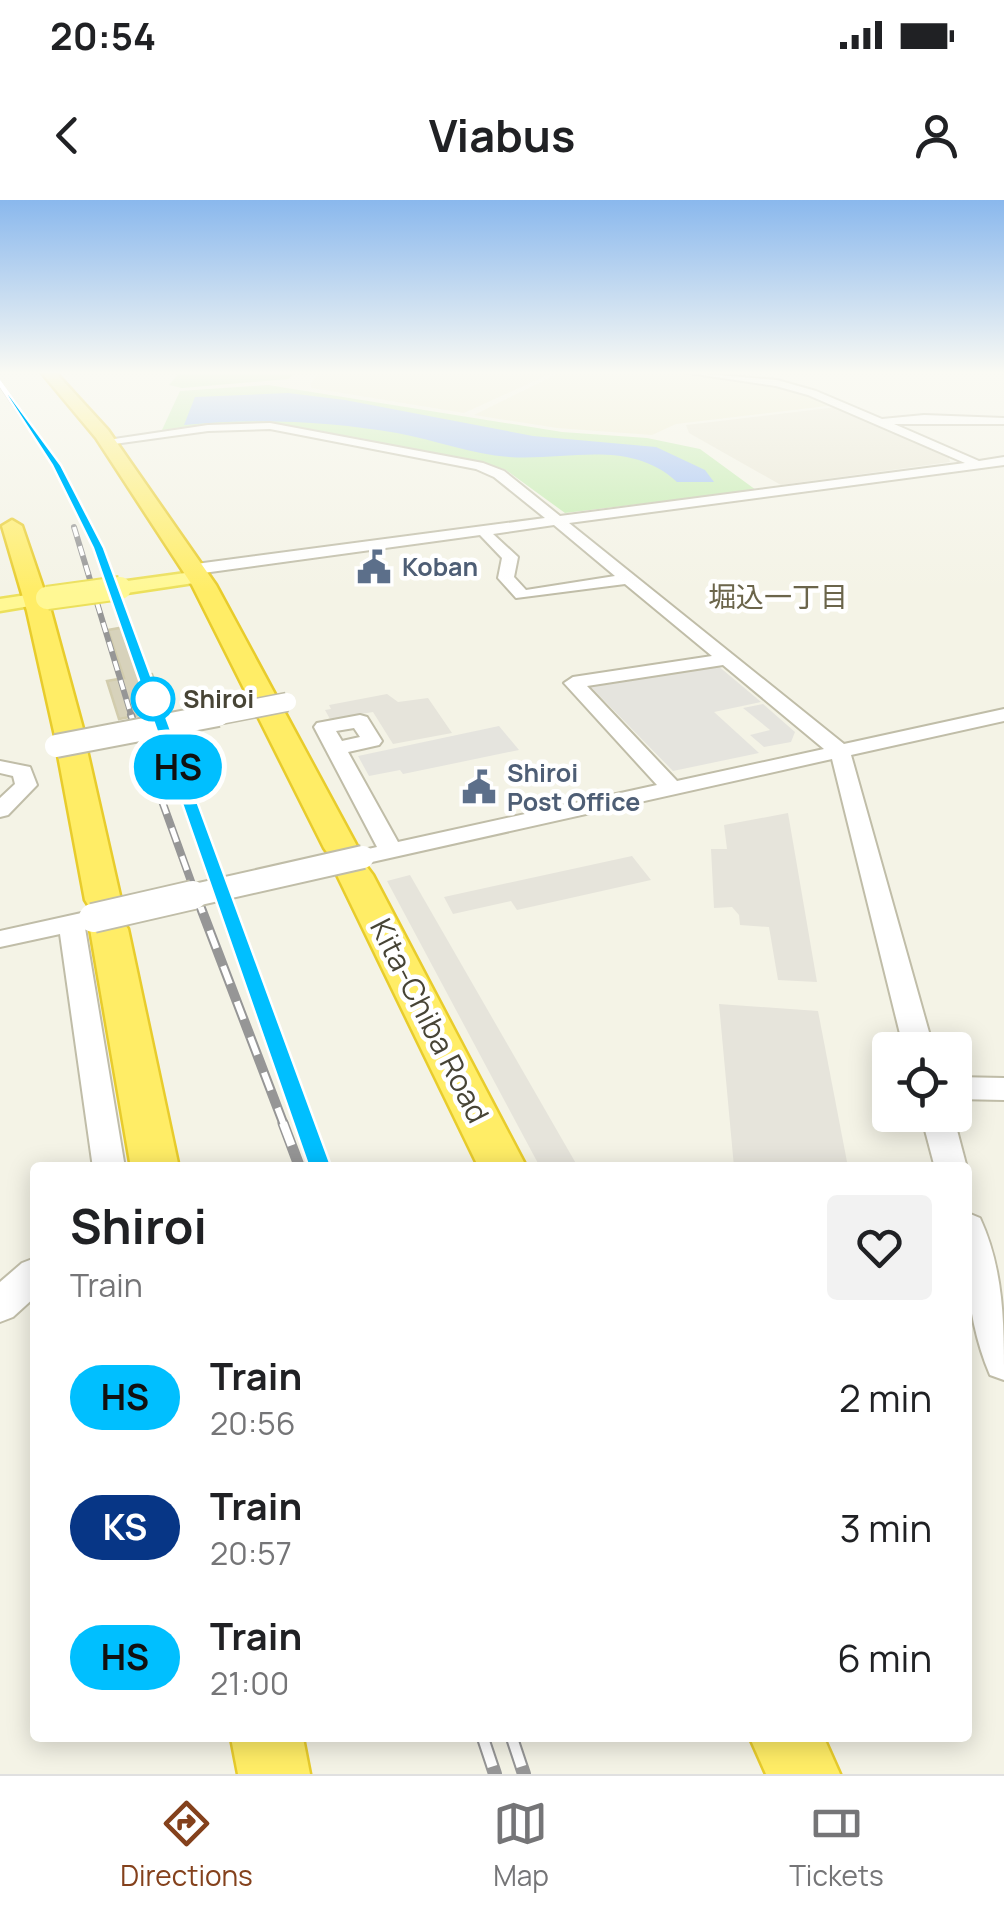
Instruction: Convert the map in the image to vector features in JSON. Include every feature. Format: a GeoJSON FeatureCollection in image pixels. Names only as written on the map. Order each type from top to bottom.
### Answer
{"type":"FeatureCollection","features":[{"type":"Feature","properties":{"kind":"highway","name":"Kita-Chiba Road"},"geometry":{"type":"LineString","coordinates":[[110,445],[154,507],[193,573],[353,860],[499,1162]]}},
{"type":"Feature","properties":{"kind":"highway"},"geometry":{"type":"LineString","coordinates":[[9,519],[40,595],[94,917],[154,1162]]}},
{"type":"Feature","properties":{"kind":"highway"},"geometry":{"type":"LineString","coordinates":[[268,1742],[274,1774]]}},
{"type":"Feature","properties":{"kind":"highway"},"geometry":{"type":"LineString","coordinates":[[788,1742],[804,1774]]}},
{"type":"Feature","properties":{"kind":"main road"},"geometry":{"type":"LineString","coordinates":[[0,596],[40,595],[193,573]]}},
{"type":"Feature","properties":{"kind":"main road"},"geometry":{"type":"LineString","coordinates":[[0,606],[40,595]]}},
{"type":"Feature","properties":{"kind":"street"},"geometry":{"type":"LineString","coordinates":[[373,445],[490,469],[840,752],[853,786],[914,1032]]}},
{"type":"Feature","properties":{"kind":"street"},"geometry":{"type":"LineString","coordinates":[[948,445],[992,461]]}},
{"type":"Feature","properties":{"kind":"street"},"geometry":{"type":"LineString","coordinates":[[193,573],[992,461]]}},
{"type":"Feature","properties":{"kind":"street"},"geometry":{"type":"LineString","coordinates":[[193,573],[487,536],[558,522]]}},
{"type":"Feature","properties":{"kind":"street"},"geometry":{"type":"LineString","coordinates":[[487,536],[510,558],[506,578],[522,595],[628,579]]}},
{"type":"Feature","properties":{"kind":"street"},"geometry":{"type":"LineString","coordinates":[[672,789],[573,683],[726,659]]}},
{"type":"Feature","properties":{"kind":"street"},"geometry":{"type":"LineString","coordinates":[[66,744],[287,702]]}},
{"type":"Feature","properties":{"kind":"street"},"geometry":{"type":"LineString","coordinates":[[0,938],[1004,715]]}},
{"type":"Feature","properties":{"kind":"street"},"geometry":{"type":"LineString","coordinates":[[335,748],[391,851]]}},
{"type":"Feature","properties":{"kind":"street"},"geometry":{"type":"LineString","coordinates":[[0,768],[22,772],[26,785],[0,810]]}},
{"type":"Feature","properties":{"kind":"street"},"geometry":{"type":"LineString","coordinates":[[94,917],[108,1162]]}},
{"type":"Feature","properties":{"kind":"street"},"geometry":{"type":"LineString","coordinates":[[972,1088],[1004,1089]]}},
{"type":"Feature","properties":{"kind":"street"},"geometry":{"type":"LineString","coordinates":[[941,1132],[949,1162]]}},
{"type":"Feature","properties":{"kind":"street"},"geometry":{"type":"LineString","coordinates":[[972,1243],[1004,1362]]}},
{"type":"Feature","properties":{"kind":"shaded area"},"geometry":{"type":"Polygon","coordinates":[[[711,445],[926,445],[948,455],[950,462],[781,485],[711,445]]]}},
{"type":"Feature","properties":{"kind":"shaded area"},"geometry":{"type":"Polygon","coordinates":[[[717,665],[761,702],[714,712],[759,753],[673,771],[588,684],[717,665]]]}},
{"type":"Feature","properties":{"kind":"shaded area"},"geometry":{"type":"Polygon","coordinates":[[[387,694],[398,702],[428,698],[452,733],[393,744],[373,712],[330,719],[325,710],[331,709],[329,705],[387,694]]]}},
{"type":"Feature","properties":{"kind":"shaded area"},"geometry":{"type":"Polygon","coordinates":[[[763,704],[795,732],[791,742],[764,747],[750,735],[770,730],[743,708],[763,704]]]}},
{"type":"Feature","properties":{"kind":"shaded area"},"geometry":{"type":"Polygon","coordinates":[[[499,726],[519,750],[403,774],[400,770],[369,776],[358,756],[499,726]]]}},
{"type":"Feature","properties":{"kind":"shaded area"},"geometry":{"type":"Polygon","coordinates":[[[788,813],[817,982],[778,980],[769,927],[740,925],[739,915],[732,907],[714,908],[711,849],[727,849],[724,825],[788,813]]]}},
{"type":"Feature","properties":{"kind":"shaded area"},"geometry":{"type":"Polygon","coordinates":[[[632,856],[651,880],[517,910],[511,901],[453,914],[444,897],[632,856]]]}},
{"type":"Feature","properties":{"kind":"shaded area"},"geometry":{"type":"Polygon","coordinates":[[[410,875],[575,1162],[537,1162],[387,881],[410,875]]]}},
{"type":"Feature","properties":{"kind":"shaded area"},"geometry":{"type":"Polygon","coordinates":[[[719,1004],[818,1011],[847,1162],[734,1162],[719,1004]]]}},
{"type":"Feature","properties":{"kind":"green space"},"geometry":{"type":"Polygon","coordinates":[[[389,445],[683,445],[700,449],[756,490],[565,513],[506,470],[389,445]]]}},
{"type":"Feature","properties":{"kind":"water"},"geometry":{"type":"Polygon","coordinates":[[[449,445],[656,447],[705,470],[714,482],[677,482],[659,468],[618,456],[509,457],[449,445]]]}},
{"type":"Feature","properties":{"kind":"building","name":"Shiroi"},"geometry":{"type":"Polygon","coordinates":[[[125,627],[143,675],[152,674],[165,710],[119,719],[107,681],[124,678],[108,630],[125,627]]]}},
{"type":"Feature","properties":{"kind":"railway"},"geometry":{"type":"LineString","coordinates":[[42,445],[53,462]]}},
{"type":"Feature","properties":{"kind":"railway"},"geometry":{"type":"LineString","coordinates":[[52,460],[98,548],[159,718]]}},
{"type":"Feature","properties":{"kind":"railway"},"geometry":{"type":"LineString","coordinates":[[74,527],[132,717]]}},
{"type":"Feature","properties":{"kind":"railway"},"geometry":{"type":"LineString","coordinates":[[158,715],[223,898]]}},
{"type":"Feature","properties":{"kind":"railway"},"geometry":{"type":"LineString","coordinates":[[132,717],[197,898]]}},
{"type":"Feature","properties":{"kind":"railway"},"geometry":{"type":"LineString","coordinates":[[196,895],[284,1125]]}},
{"type":"Feature","properties":{"kind":"railway"},"geometry":{"type":"LineString","coordinates":[[222,895],[305,1125]]}},
{"type":"Feature","properties":{"kind":"railway"},"geometry":{"type":"LineString","coordinates":[[283,1123],[298,1162]]}},
{"type":"Feature","properties":{"kind":"railway"},"geometry":{"type":"LineString","coordinates":[[304,1123],[318,1162]]}},
{"type":"Feature","properties":{"kind":"railway"},"geometry":{"type":"LineString","coordinates":[[484,1742],[495,1774]]}},
{"type":"Feature","properties":{"kind":"railway"},"geometry":{"type":"LineString","coordinates":[[513,1742],[524,1774]]}},
{"type":"Feature","properties":{"kind":"train","name":"HS"},"geometry":{"type":"LineString","coordinates":[[44,445],[98,548],[129,627],[318,1162]]}},
{"type":"Feature","properties":{"kind":"place","name":"Koban"},"geometry":{"type":"Point","coordinates":[374,567]}},
{"type":"Feature","properties":{"kind":"place","name":"Shiroi"},"geometry":{"type":"Point","coordinates":[153,699]}},
{"type":"Feature","properties":{"kind":"place","name":"Shiroi Post Office"},"geometry":{"type":"Point","coordinates":[479,787]}},
{"type":"Feature","properties":{"kind":"district","name":"堀込一丁目"},"geometry":{"type":"Point","coordinates":[778,597]}}]}
